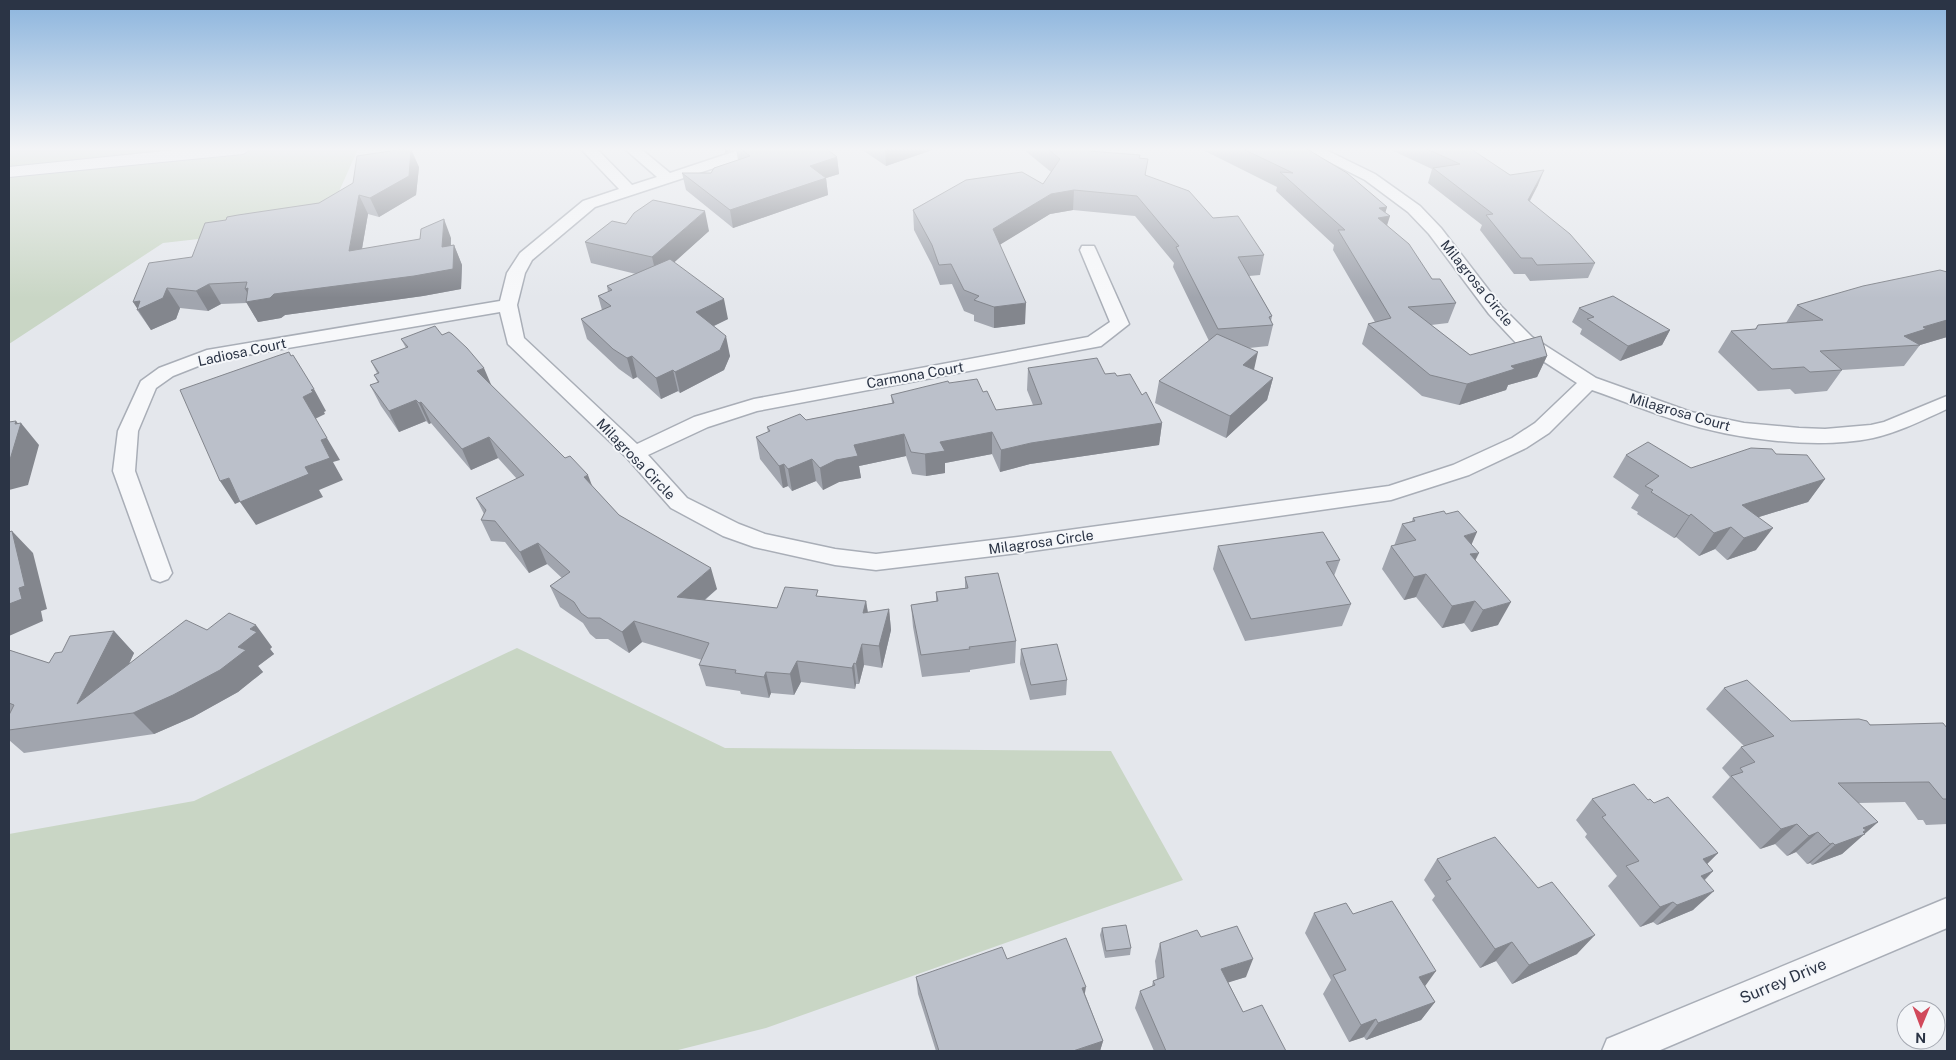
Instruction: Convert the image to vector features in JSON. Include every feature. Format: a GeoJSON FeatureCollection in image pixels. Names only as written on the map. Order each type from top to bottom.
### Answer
{"type":"FeatureCollection","features":[{"type":"Feature","properties":{"kind":"street","name":"Milagrosa Circle"},"geometry":{"type":"LineString","coordinates":[[608,198],[590,204],[526,256],[516,273],[508,305],[515,340],[634,453],[679,503],[731,530],[794,550],[876,562],[1018,545],[1391,493],[1461,470],[1519,443],[1542,428],[1589,382],[1525,341],[1495,310],[1435,232],[1414,209],[1400,198]]}},
{"type":"Feature","properties":{"kind":"street","name":"Carmona Court"},"geometry":{"type":"LineString","coordinates":[[634,453],[701,422],[754,404],[1094,342],[1120,324],[1088,250]]}},
{"type":"Feature","properties":{"kind":"street","name":"Ladiosa Court"},"geometry":{"type":"LineString","coordinates":[[160,573],[124,471],[128,431],[148,386],[166,372],[207,356],[508,305]]}},
{"type":"Feature","properties":{"kind":"street","name":"Milagrosa Court"},"geometry":{"type":"LineString","coordinates":[[1589,382],[1686,417],[1744,430],[1799,436],[1849,435],[1885,429],[1947,402]]}},
{"type":"Feature","properties":{"kind":"street","name":"Surrey Drive"},"geometry":{"type":"LineString","coordinates":[[1619,1051],[1947,913]]}},
{"type":"Feature","properties":{"kind":"green space"},"geometry":{"type":"Polygon","coordinates":[[[9,198],[336,198],[324,225],[163,243],[9,344],[9,198]]]}},
{"type":"Feature","properties":{"kind":"green space"},"geometry":{"type":"Polygon","coordinates":[[[517,648],[725,748],[1111,751],[1183,880],[766,1028],[674,1051],[9,1051],[9,834],[194,801],[517,648]]]}},
{"type":"Feature","properties":{"kind":"building"},"geometry":{"type":"Polygon","coordinates":[[[327,198],[358,198],[349,251],[420,239],[421,229],[444,219],[442,247],[454,245],[453,269],[414,276],[274,294],[270,298],[246,302],[248,288],[245,289],[247,282],[209,284],[196,291],[167,288],[163,298],[137,310],[140,301],[133,302],[149,263],[192,257],[205,223],[226,220],[227,217],[238,215],[319,203],[327,198]]]}},
{"type":"Feature","properties":{"kind":"building"},"geometry":{"type":"Polygon","coordinates":[[[715,198],[765,198],[730,210],[715,198]]]}},
{"type":"Feature","properties":{"kind":"building"},"geometry":{"type":"Polygon","coordinates":[[[933,198],[1044,198],[993,229],[1026,303],[994,307],[974,300],[979,296],[964,290],[951,264],[939,265],[932,245],[913,210],[933,198]]]}},
{"type":"Feature","properties":{"kind":"building"},"geometry":{"type":"Polygon","coordinates":[[[1139,198],[1196,198],[1213,218],[1238,216],[1264,255],[1238,257],[1272,316],[1269,317],[1273,325],[1218,329],[1176,247],[1179,246],[1139,198]]]}},
{"type":"Feature","properties":{"kind":"building"},"geometry":{"type":"Polygon","coordinates":[[[1310,198],[1377,198],[1387,207],[1379,208],[1390,216],[1378,218],[1409,244],[1432,279],[1440,279],[1456,303],[1408,307],[1470,355],[1541,336],[1547,356],[1511,366],[1515,369],[1467,384],[1430,375],[1368,324],[1391,318],[1338,230],[1345,230],[1310,198]]]}},
{"type":"Feature","properties":{"kind":"building"},"geometry":{"type":"Polygon","coordinates":[[[1473,198],[1529,198],[1528,200],[1570,234],[1595,263],[1537,265],[1532,258],[1521,258],[1486,215],[1493,214],[1473,198]]]}},
{"type":"Feature","properties":{"kind":"building"},"geometry":{"type":"Polygon","coordinates":[[[653,200],[705,211],[652,257],[585,242],[612,221],[626,224],[634,213],[653,200]]]}},
{"type":"Feature","properties":{"kind":"building"},"geometry":{"type":"Polygon","coordinates":[[[670,259],[724,299],[696,312],[726,336],[720,350],[675,372],[673,370],[656,378],[632,356],[627,358],[613,349],[581,319],[611,306],[598,296],[612,290],[607,286],[670,259]]]}},
{"type":"Feature","properties":{"kind":"building"},"geometry":{"type":"Polygon","coordinates":[[[1940,270],[1947,272],[1947,320],[1923,327],[1926,329],[1904,336],[1920,345],[1820,351],[1842,370],[1810,372],[1804,367],[1772,369],[1731,331],[1756,329],[1758,325],[1823,320],[1797,305],[1863,286],[1940,270]]]}},
{"type":"Feature","properties":{"kind":"building"},"geometry":{"type":"Polygon","coordinates":[[[1613,296],[1670,330],[1628,346],[1587,319],[1594,317],[1579,308],[1613,296]]]}},
{"type":"Feature","properties":{"kind":"building"},"geometry":{"type":"Polygon","coordinates":[[[435,326],[442,335],[449,332],[467,348],[484,368],[477,371],[565,458],[570,456],[588,475],[584,477],[619,515],[711,568],[677,597],[777,608],[785,587],[818,590],[816,596],[866,601],[863,613],[889,609],[879,646],[862,644],[856,664],[854,663],[852,668],[797,661],[790,674],[766,672],[764,677],[735,673],[736,670],[699,665],[709,643],[634,621],[622,632],[600,618],[588,618],[581,613],[574,602],[550,586],[570,572],[538,543],[520,552],[495,521],[481,520],[486,510],[476,498],[524,475],[489,437],[462,449],[421,402],[419,403],[416,400],[389,411],[370,385],[379,382],[374,375],[379,373],[371,361],[408,347],[401,339],[435,326]]]}},
{"type":"Feature","properties":{"kind":"building"},"geometry":{"type":"Polygon","coordinates":[[[1217,334],[1258,352],[1243,365],[1273,378],[1230,416],[1159,381],[1217,334]]]}},
{"type":"Feature","properties":{"kind":"building"},"geometry":{"type":"Polygon","coordinates":[[[289,352],[291,356],[293,355],[314,389],[311,390],[313,392],[303,397],[327,438],[321,440],[330,458],[305,467],[309,474],[240,502],[229,478],[220,481],[180,390],[289,352]]]}},
{"type":"Feature","properties":{"kind":"building"},"geometry":{"type":"Polygon","coordinates":[[[1097,358],[1105,374],[1115,373],[1117,376],[1130,374],[1142,395],[1146,392],[1162,423],[1031,443],[1001,450],[992,432],[940,442],[945,451],[925,454],[911,452],[904,434],[854,445],[858,456],[836,460],[820,468],[812,459],[788,469],[784,464],[779,466],[756,437],[770,431],[767,427],[800,414],[806,420],[894,403],[891,395],[948,381],[949,383],[977,379],[983,392],[987,391],[996,410],[1042,404],[1028,368],[1097,358]]]}},
{"type":"Feature","properties":{"kind":"building"},"geometry":{"type":"Polygon","coordinates":[[[16,421],[15,424],[21,423],[9,463],[9,422],[16,421]]]}},
{"type":"Feature","properties":{"kind":"building"},"geometry":{"type":"Polygon","coordinates":[[[1648,442],[1691,468],[1751,448],[1772,449],[1776,454],[1807,455],[1825,479],[1742,505],[1773,528],[1744,538],[1731,527],[1714,533],[1691,514],[1689,516],[1651,492],[1653,490],[1645,486],[1659,476],[1626,455],[1648,442]]]}},
{"type":"Feature","properties":{"kind":"building"},"geometry":{"type":"Polygon","coordinates":[[[1444,511],[1446,514],[1458,511],[1477,532],[1464,536],[1479,553],[1470,554],[1511,602],[1483,610],[1475,601],[1452,606],[1426,574],[1414,577],[1391,546],[1416,540],[1402,524],[1415,521],[1413,518],[1444,511]]]}},
{"type":"Feature","properties":{"kind":"building"},"geometry":{"type":"Polygon","coordinates":[[[12,531],[25,586],[19,588],[22,599],[9,604],[9,532],[12,531]]]}},
{"type":"Feature","properties":{"kind":"building"},"geometry":{"type":"Polygon","coordinates":[[[1323,532],[1340,560],[1326,562],[1351,604],[1251,619],[1218,546],[1323,532]]]}},
{"type":"Feature","properties":{"kind":"building"},"geometry":{"type":"Polygon","coordinates":[[[998,573],[1016,641],[921,655],[911,605],[938,601],[936,592],[968,588],[965,577],[998,573]]]}},
{"type":"Feature","properties":{"kind":"building"},"geometry":{"type":"Polygon","coordinates":[[[229,613],[256,625],[250,629],[257,632],[238,647],[246,650],[220,670],[173,695],[133,713],[9,730],[9,715],[14,705],[9,703],[9,650],[49,663],[55,653],[62,652],[70,636],[114,631],[77,704],[186,620],[207,630],[229,613]]]}},
{"type":"Feature","properties":{"kind":"building"},"geometry":{"type":"Polygon","coordinates":[[[1057,644],[1067,680],[1031,685],[1021,649],[1057,644]]]}},
{"type":"Feature","properties":{"kind":"building"},"geometry":{"type":"Polygon","coordinates":[[[1747,680],[1791,721],[1859,719],[1867,721],[1870,725],[1943,723],[1947,728],[1947,799],[1943,799],[1929,782],[1838,783],[1878,822],[1863,828],[1866,830],[1863,832],[1865,834],[1835,845],[1833,843],[1830,844],[1818,832],[1809,836],[1797,824],[1781,829],[1731,776],[1743,772],[1740,768],[1755,762],[1741,747],[1774,736],[1724,688],[1747,680]]]}},
{"type":"Feature","properties":{"kind":"building"},"geometry":{"type":"Polygon","coordinates":[[[1634,784],[1648,800],[1650,799],[1654,803],[1668,797],[1718,853],[1703,859],[1713,871],[1701,876],[1714,891],[1677,905],[1673,902],[1660,907],[1626,866],[1639,861],[1602,817],[1606,815],[1592,799],[1634,784]]]}},
{"type":"Feature","properties":{"kind":"building"},"geometry":{"type":"Polygon","coordinates":[[[1495,837],[1538,888],[1552,882],[1595,935],[1529,965],[1512,942],[1495,949],[1446,881],[1451,879],[1437,859],[1495,837]]]}},
{"type":"Feature","properties":{"kind":"building"},"geometry":{"type":"Polygon","coordinates":[[[1392,901],[1436,971],[1419,977],[1435,1002],[1378,1023],[1376,1019],[1361,1025],[1333,975],[1346,970],[1314,913],[1346,903],[1353,914],[1392,901]]]}},
{"type":"Feature","properties":{"kind":"building"},"geometry":{"type":"Polygon","coordinates":[[[1126,925],[1131,948],[1106,951],[1102,928],[1126,925]]]}},
{"type":"Feature","properties":{"kind":"building"},"geometry":{"type":"Polygon","coordinates":[[[1237,926],[1253,959],[1221,969],[1243,1012],[1262,1005],[1286,1051],[1166,1051],[1140,991],[1155,985],[1153,981],[1164,977],[1160,943],[1197,930],[1201,937],[1237,926]]]}},
{"type":"Feature","properties":{"kind":"building"},"geometry":{"type":"Polygon","coordinates":[[[1066,938],[1086,987],[1082,988],[1103,1041],[1073,1051],[939,1051],[916,977],[1002,947],[1007,959],[1066,938]]]}}]}
